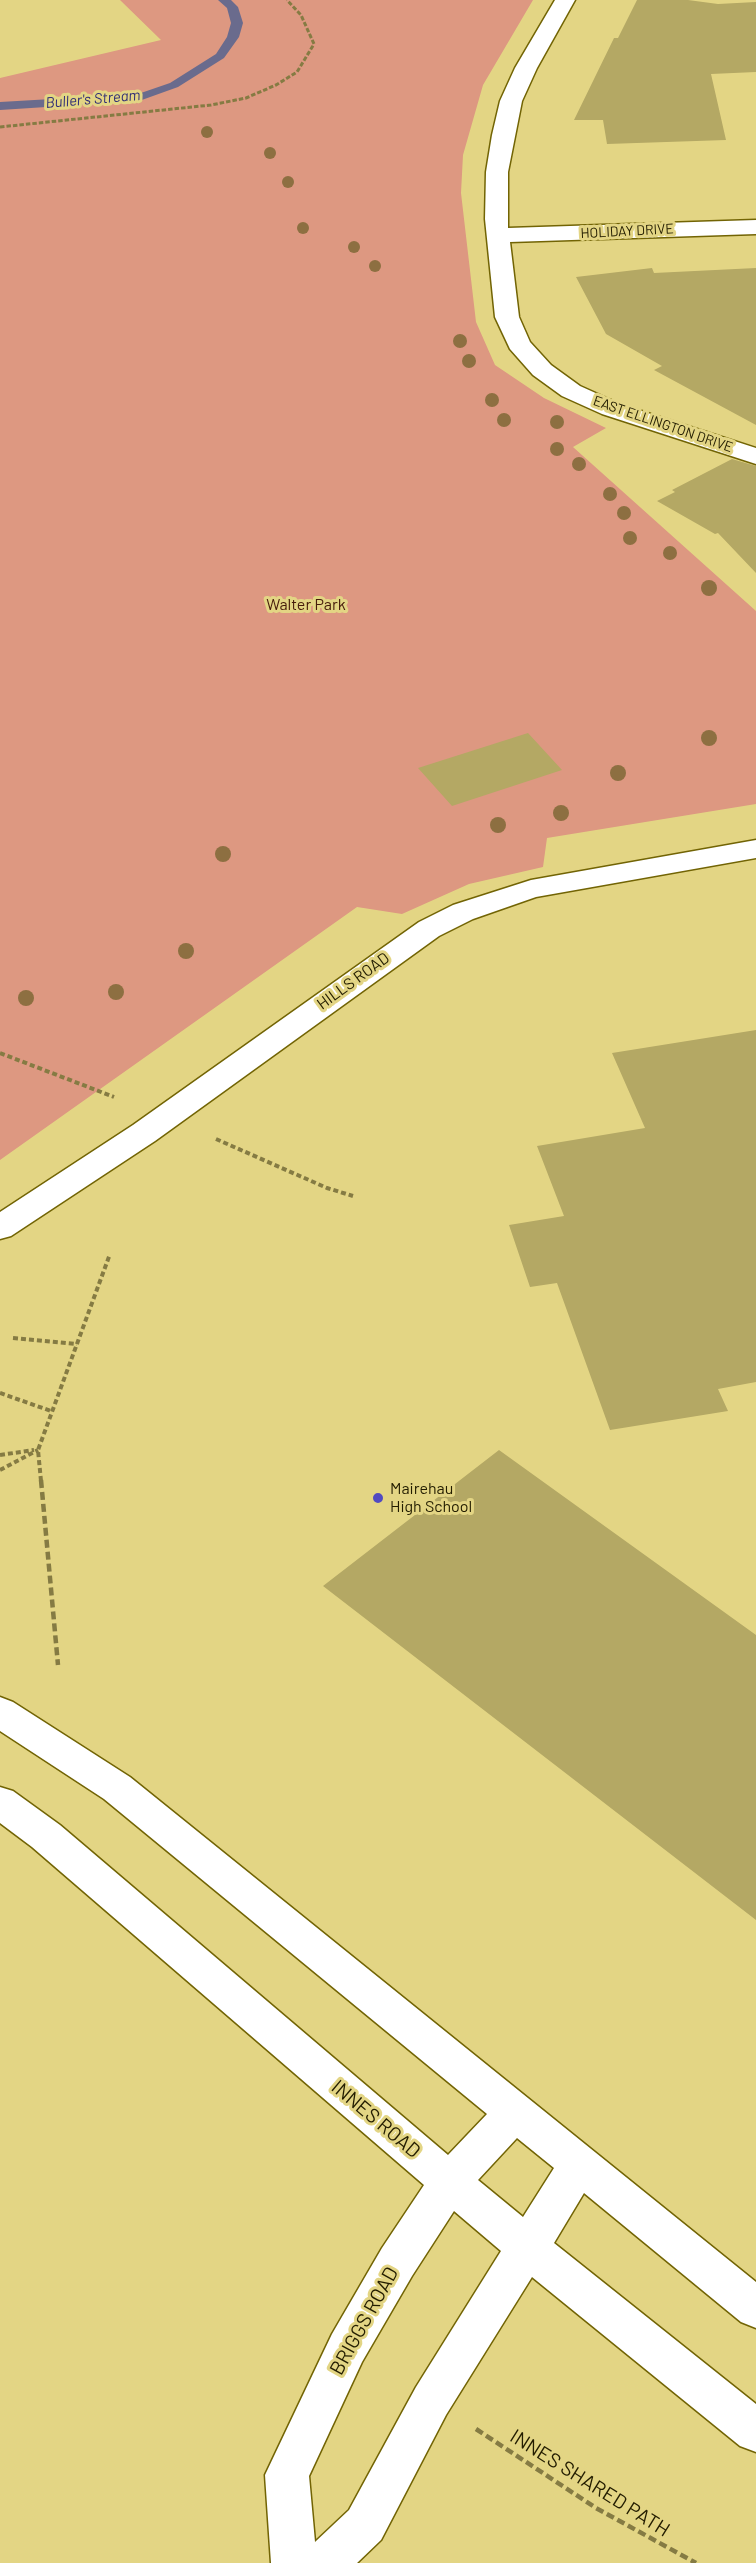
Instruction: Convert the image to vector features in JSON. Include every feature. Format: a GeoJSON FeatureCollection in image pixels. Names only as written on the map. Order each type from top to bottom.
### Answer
{"type":"FeatureCollection","features":[{"type":"Feature","properties":{"kind":"street","name":"EAST ELLINGTON DRIVE"},"geometry":{"type":"LineString","coordinates":[[565,0],[526,68],[511,101],[497,172],[498,235],[507,317],[519,344],[542,370],[571,391],[611,409],[756,456]]}},
{"type":"Feature","properties":{"kind":"street","name":"HOLIDAY DRIVE"},"geometry":{"type":"LineString","coordinates":[[498,235],[756,227]]}},
{"type":"Feature","properties":{"kind":"street","name":"HILLS ROAD"},"geometry":{"type":"LineString","coordinates":[[0,1228],[144,1133],[429,928],[463,912],[531,889],[756,849]]}},
{"type":"Feature","properties":{"kind":"street"},"geometry":{"type":"LineString","coordinates":[[0,1712],[117,1788],[756,2308]]}},
{"type":"Feature","properties":{"kind":"street","name":"INNES ROAD"},"geometry":{"type":"LineString","coordinates":[[0,1802],[46,1836],[184,1957],[527,2247],[756,2431]]}},
{"type":"Feature","properties":{"kind":"street","name":"BRIGGS ROAD"},"geometry":{"type":"LineString","coordinates":[[294,2563],[287,2475],[346,2348],[397,2262],[450,2182],[516,2111]]}},
{"type":"Feature","properties":{"kind":"street"},"geometry":{"type":"LineString","coordinates":[[326,2563],[365,2524],[431,2401],[579,2165]]}},
{"type":"Feature","properties":{"kind":"path"},"geometry":{"type":"LineString","coordinates":[[0,127],[211,105],[246,98],[297,72],[314,44],[301,15],[287,0]]}},
{"type":"Feature","properties":{"kind":"path"},"geometry":{"type":"LineString","coordinates":[[58,1665],[38,1449],[110,1254]]}},
{"type":"Feature","properties":{"kind":"path"},"geometry":{"type":"LineString","coordinates":[[14,1338],[77,1344]]}},
{"type":"Feature","properties":{"kind":"path"},"geometry":{"type":"LineString","coordinates":[[0,1393],[51,1411]]}},
{"type":"Feature","properties":{"kind":"path"},"geometry":{"type":"LineString","coordinates":[[0,1455],[38,1449]]}},
{"type":"Feature","properties":{"kind":"path"},"geometry":{"type":"LineString","coordinates":[[0,1470],[38,1449]]}},
{"type":"Feature","properties":{"kind":"path","name":"INNES SHARED PATH"},"geometry":{"type":"LineString","coordinates":[[471,2425],[596,2508],[696,2563]]}},
{"type":"Feature","properties":{"kind":"green space","name":"Walter Park"},"geometry":{"type":"Polygon","coordinates":[[[120,0],[533,0],[483,85],[463,155],[461,193],[476,322],[495,365],[544,398],[606,428],[573,447],[756,611],[756,804],[547,838],[543,867],[469,884],[402,914],[357,907],[0,1160],[0,78],[161,40],[120,0]]]}},
{"type":"Feature","properties":{"kind":"building"},"geometry":{"type":"Polygon","coordinates":[[[637,0],[688,0],[718,4],[756,2],[756,72],[711,74],[726,140],[607,144],[603,120],[574,120],[614,38],[618,38],[637,0]]]}},
{"type":"Feature","properties":{"kind":"building"},"geometry":{"type":"Polygon","coordinates":[[[652,268],[654,273],[756,268],[756,425],[654,370],[662,366],[606,334],[576,277],[652,268]]]}},
{"type":"Feature","properties":{"kind":"building"},"geometry":{"type":"Polygon","coordinates":[[[732,459],[756,466],[756,573],[718,533],[715,534],[657,501],[675,492],[672,490],[732,459]]]}},
{"type":"Feature","properties":{"kind":"building"},"geometry":{"type":"Polygon","coordinates":[[[528,733],[562,770],[452,806],[418,768],[528,733]]]}},
{"type":"Feature","properties":{"kind":"building"},"geometry":{"type":"Polygon","coordinates":[[[756,1030],[756,1382],[718,1389],[728,1411],[610,1430],[557,1283],[530,1287],[509,1225],[564,1216],[537,1146],[645,1128],[612,1053],[756,1030]]]}},
{"type":"Feature","properties":{"kind":"building"},"geometry":{"type":"Polygon","coordinates":[[[499,1450],[756,1635],[756,1920],[323,1586],[499,1450]]]}},
{"type":"Feature","properties":{"kind":"waterway","name":"Buller's Stream"},"geometry":{"type":"LineString","coordinates":[[0,106],[139,97],[174,85],[220,56],[233,37],[237,23],[232,7],[224,0]]}},
{"type":"Feature","properties":{"kind":"place","name":"Mairehau High School"},"geometry":{"type":"Point","coordinates":[378,1498]}}]}
